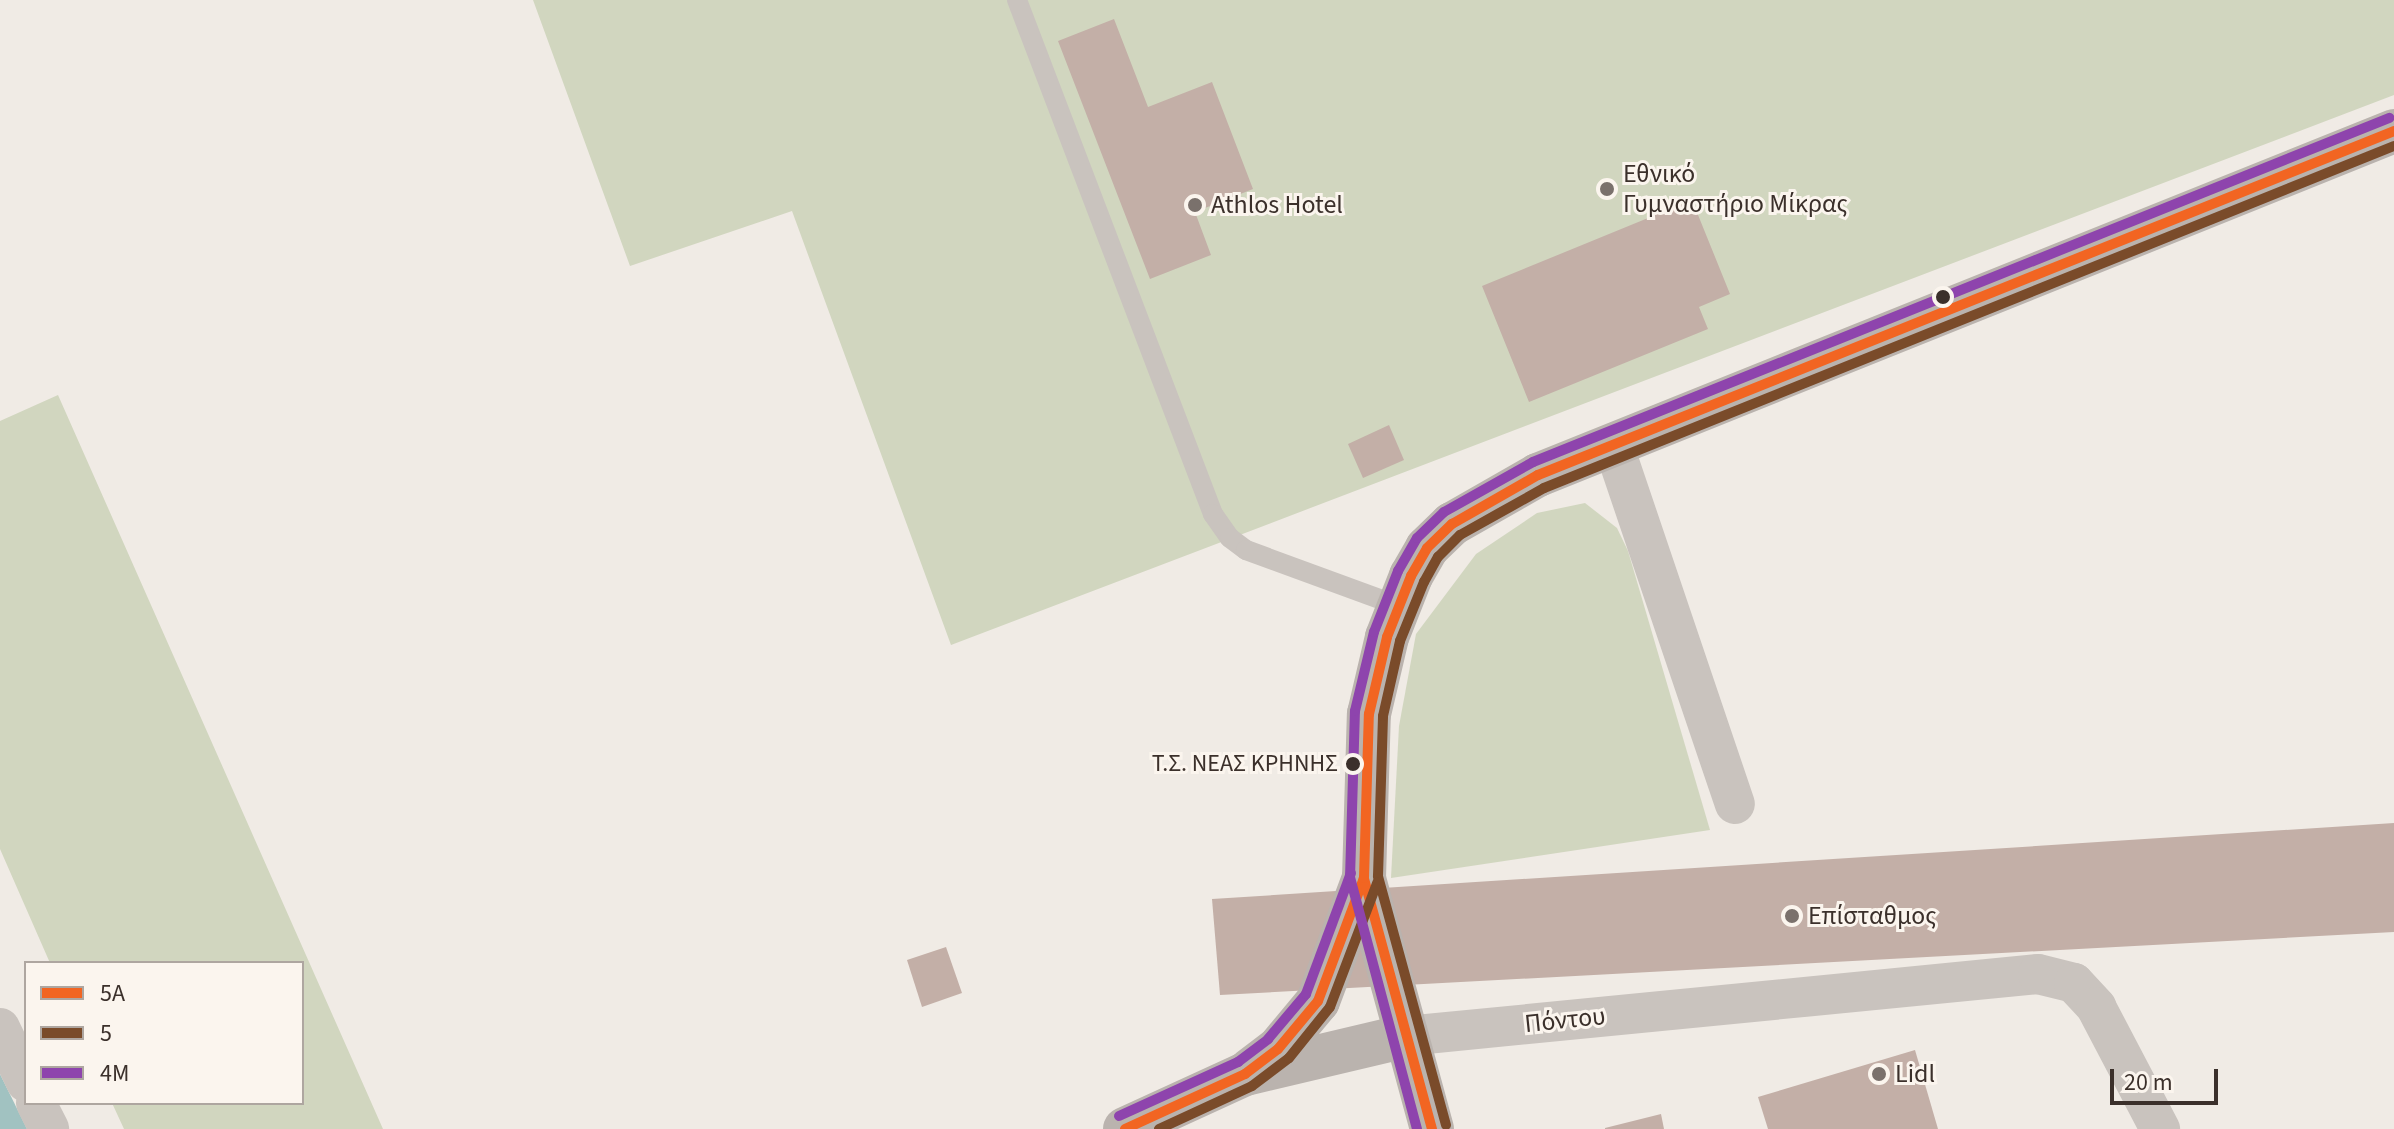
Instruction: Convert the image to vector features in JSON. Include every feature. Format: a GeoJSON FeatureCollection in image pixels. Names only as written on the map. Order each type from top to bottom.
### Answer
{"type":"FeatureCollection","features":[{"type":"Feature","properties":{"kind":"main road"},"geometry":{"type":"LineString","coordinates":[[1432,1129],[1364,878],[1369,714],[1399,606],[1427,548],[1452,524],[1538,475],[2394,131]]}},
{"type":"Feature","properties":{"kind":"main road"},"geometry":{"type":"LineString","coordinates":[[1245,1074],[1278,1049],[1318,1001],[1364,878]]}},
{"type":"Feature","properties":{"kind":"main road","name":"Πόντου"},"geometry":{"type":"LineString","coordinates":[[1125,1129],[1245,1074],[1406,1036]]}},
{"type":"Feature","properties":{"kind":"street"},"geometry":{"type":"LineString","coordinates":[[1613,444],[1735,804]]}},
{"type":"Feature","properties":{"kind":"street","name":"Πόντου"},"geometry":{"type":"LineString","coordinates":[[1406,1036],[2021,974],[2063,978],[2086,995],[2108,1027],[2160,1129]]}},
{"type":"Feature","properties":{"kind":"street"},"geometry":{"type":"LineString","coordinates":[[0,1028],[24,1078]]}},
{"type":"Feature","properties":{"kind":"street"},"geometry":{"type":"LineString","coordinates":[[37,1105],[49,1129]]}},
{"type":"Feature","properties":{"kind":"lane"},"geometry":{"type":"LineString","coordinates":[[1017,0],[1213,514],[1230,538],[1246,550],[1399,606]]}},
{"type":"Feature","properties":{"kind":"green space","name":"Εθνικό Γυμναστήριο Μίκρας"},"geometry":{"type":"Polygon","coordinates":[[[533,0],[2394,0],[2394,95],[951,645],[792,211],[630,266],[533,0]]]}},
{"type":"Feature","properties":{"kind":"green space"},"geometry":{"type":"Polygon","coordinates":[[[58,395],[383,1129],[124,1129],[113,1105],[304,1105],[304,961],[49,961],[0,849],[0,421],[58,395]]]}},
{"type":"Feature","properties":{"kind":"green space"},"geometry":{"type":"Polygon","coordinates":[[[1585,503],[1617,528],[1628,551],[1710,830],[1391,878],[1399,726],[1416,634],[1476,554],[1537,513],[1585,503]]]}},
{"type":"Feature","properties":{"kind":"water"},"geometry":{"type":"Polygon","coordinates":[[[0,1074],[27,1129],[0,1129],[0,1074]]]}},
{"type":"Feature","properties":{"kind":"building"},"geometry":{"type":"Polygon","coordinates":[[[1114,19],[1148,107],[1212,82],[1253,189],[1195,212],[1211,255],[1150,279],[1058,41],[1114,19]]]}},
{"type":"Feature","properties":{"kind":"building"},"geometry":{"type":"Polygon","coordinates":[[[1692,200],[1730,294],[1699,307],[1708,329],[1529,402],[1482,286],[1692,200]]]}},
{"type":"Feature","properties":{"kind":"building"},"geometry":{"type":"Polygon","coordinates":[[[1389,425],[1404,460],[1363,478],[1348,444],[1389,425]]]}},
{"type":"Feature","properties":{"kind":"building","name":"Επίσταθμος"},"geometry":{"type":"Polygon","coordinates":[[[2394,823],[2394,932],[1220,995],[1212,899],[2394,823]]]}},
{"type":"Feature","properties":{"kind":"building"},"geometry":{"type":"Polygon","coordinates":[[[946,947],[962,993],[922,1007],[907,960],[946,947]]]}},
{"type":"Feature","properties":{"kind":"building","name":"Lidl"},"geometry":{"type":"Polygon","coordinates":[[[1915,1050],[1938,1129],[1768,1129],[1758,1097],[1915,1050]]]}},
{"type":"Feature","properties":{"kind":"building"},"geometry":{"type":"Polygon","coordinates":[[[1661,1114],[1664,1129],[1605,1129],[1605,1128],[1661,1114]]]}},
{"type":"Feature","properties":{"kind":"transit line","name":"4Μ"},"geometry":{"type":"LineString","coordinates":[[1417,1129],[1350,878],[1355,711],[1374,632],[1398,571],[1417,538],[1444,512],[1533,462],[2389,118]]}},
{"type":"Feature","properties":{"kind":"transit line","name":"5Α"},"geometry":{"type":"LineString","coordinates":[[1432,1129],[1364,878],[1369,714],[1387,637],[1411,576],[1427,548],[1452,524],[1538,475],[2394,131]]}},
{"type":"Feature","properties":{"kind":"transit line","name":"5"},"geometry":{"type":"LineString","coordinates":[[1446,1125],[1378,876],[1383,716],[1400,641],[1424,582],[1438,557],[1460,535],[1544,488],[2394,146]]}},
{"type":"Feature","properties":{"kind":"transit line","name":"4Μ"},"geometry":{"type":"LineString","coordinates":[[1119,1116],[1238,1062],[1268,1039],[1306,994],[1351,873]]}},
{"type":"Feature","properties":{"kind":"transit line","name":"5Α"},"geometry":{"type":"LineString","coordinates":[[1125,1129],[1245,1074],[1278,1049],[1318,1001],[1364,878]]}},
{"type":"Feature","properties":{"kind":"transit line","name":"5"},"geometry":{"type":"LineString","coordinates":[[1159,1129],[1252,1086],[1289,1058],[1330,1007],[1377,883]]}},
{"type":"Feature","properties":{"kind":"place","name":"Εθνικό Γυμναστήριο Μίκρας"},"geometry":{"type":"Point","coordinates":[1607,189]}},
{"type":"Feature","properties":{"kind":"place","name":"Athlos Hotel"},"geometry":{"type":"Point","coordinates":[1195,205]}},
{"type":"Feature","properties":{"kind":"place","name":"Τ.Σ. ΝΕΑΣ ΚΡΗΝΗΣ"},"geometry":{"type":"Point","coordinates":[1353,764]}},
{"type":"Feature","properties":{"kind":"place","name":"Επίσταθμος"},"geometry":{"type":"Point","coordinates":[1792,916]}},
{"type":"Feature","properties":{"kind":"place","name":"Lidl"},"geometry":{"type":"Point","coordinates":[1879,1074]}}]}
